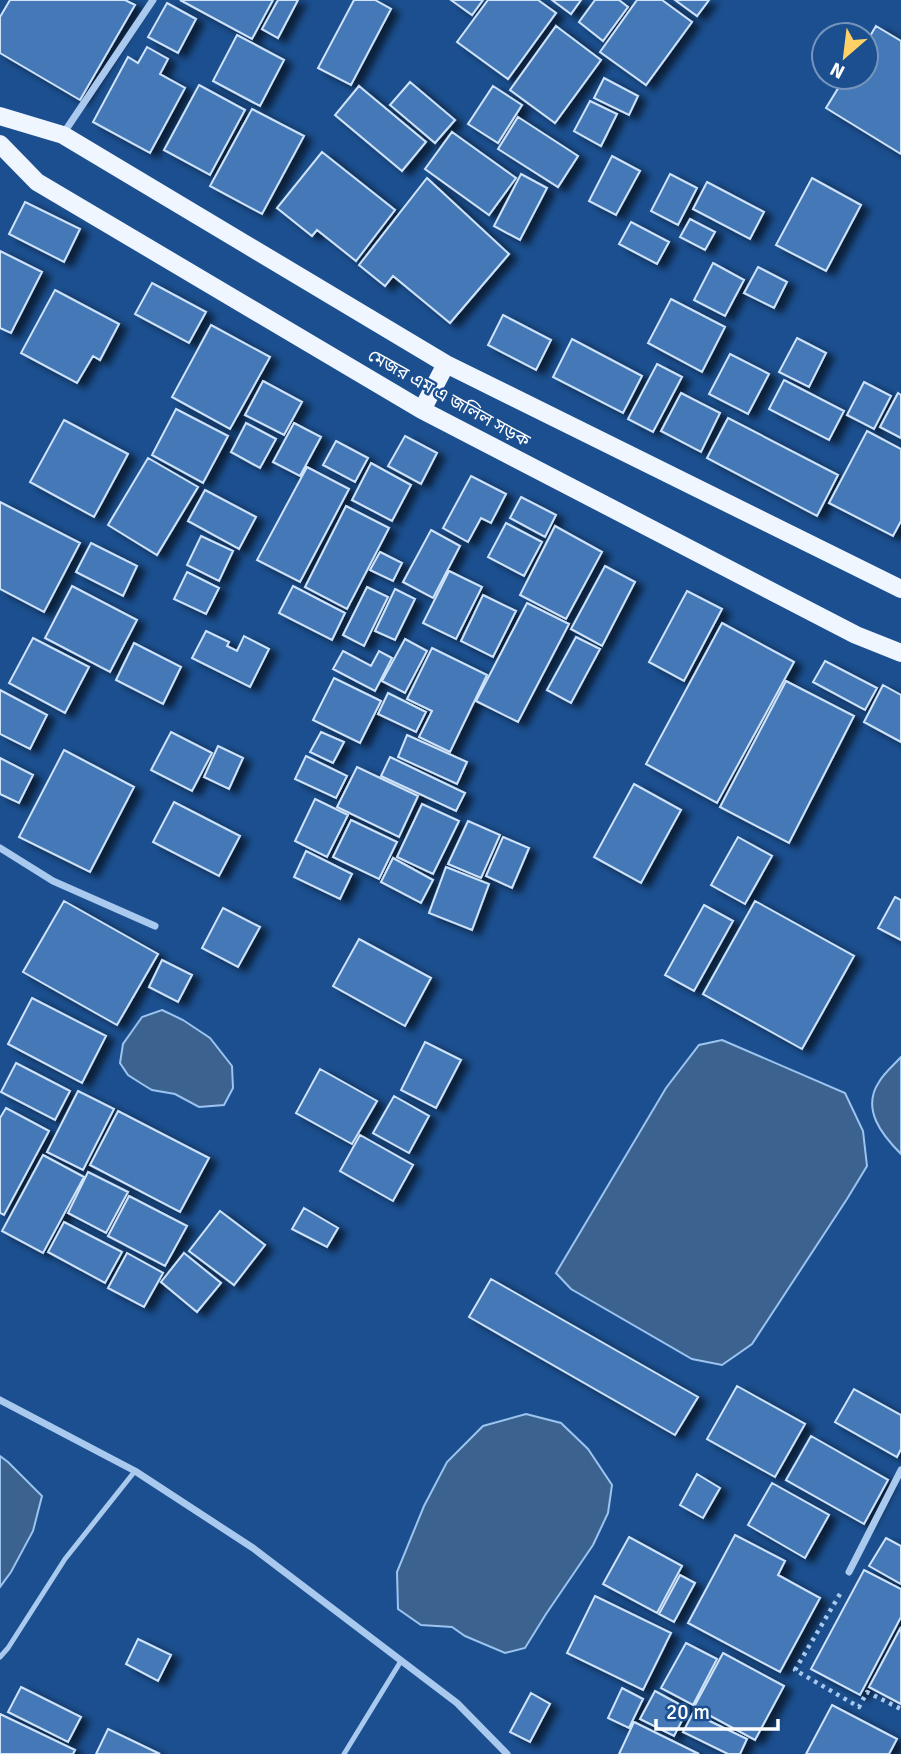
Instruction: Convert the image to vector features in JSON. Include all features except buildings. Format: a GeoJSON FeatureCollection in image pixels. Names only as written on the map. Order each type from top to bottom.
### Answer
{"type":"FeatureCollection","features":[{"type":"Feature","properties":{"kind":"main road","name":"মেজর এম এ জলিল সড়ক"},"geometry":{"type":"LineString","coordinates":[[0,116],[63,135],[446,364],[901,589]]}},
{"type":"Feature","properties":{"kind":"main road","name":"মেজর এম এ জলিল সড়ক"},"geometry":{"type":"LineString","coordinates":[[0,144],[37,182],[422,410],[856,635],[901,653]]}},
{"type":"Feature","properties":{"kind":"main road"},"geometry":{"type":"LineString","coordinates":[[422,410],[446,364]]}},
{"type":"Feature","properties":{"kind":"street"},"geometry":{"type":"LineString","coordinates":[[63,135],[153,0]]}},
{"type":"Feature","properties":{"kind":"street"},"geometry":{"type":"LineString","coordinates":[[0,848],[53,881],[155,926]]}},
{"type":"Feature","properties":{"kind":"street"},"geometry":{"type":"LineString","coordinates":[[0,1400],[135,1471],[253,1548],[457,1703],[507,1754]]}},
{"type":"Feature","properties":{"kind":"street"},"geometry":{"type":"LineString","coordinates":[[849,1572],[901,1470]]}},
{"type":"Feature","properties":{"kind":"lane"},"geometry":{"type":"LineString","coordinates":[[0,1657],[65,1559],[135,1471]]}},
{"type":"Feature","properties":{"kind":"lane"},"geometry":{"type":"LineString","coordinates":[[344,1754],[401,1661]]}},
{"type":"Feature","properties":{"kind":"path"},"geometry":{"type":"LineString","coordinates":[[849,1572],[846,1584],[795,1670],[859,1707],[867,1692],[901,1709]]}},
{"type":"Feature","properties":{"kind":"water"},"geometry":{"type":"Polygon","coordinates":[[[162,1010],[210,1038],[232,1066],[233,1088],[224,1105],[199,1107],[175,1094],[152,1090],[128,1075],[120,1063],[123,1044],[142,1017],[162,1010]]]}},
{"type":"Feature","properties":{"kind":"water"},"geometry":{"type":"Polygon","coordinates":[[[722,1040],[845,1093],[863,1131],[867,1166],[752,1344],[722,1365],[692,1359],[571,1289],[556,1273],[666,1088],[699,1045],[722,1040]]]}},
{"type":"Feature","properties":{"kind":"water"},"geometry":{"type":"Polygon","coordinates":[[[901,1057],[901,1154],[881,1130],[873,1112],[872,1102],[881,1079],[901,1057]]]}},
{"type":"Feature","properties":{"kind":"water"},"geometry":{"type":"Polygon","coordinates":[[[526,1414],[561,1423],[588,1449],[612,1485],[608,1513],[593,1545],[525,1648],[505,1653],[465,1636],[452,1627],[421,1625],[398,1609],[397,1572],[424,1506],[447,1462],[483,1426],[526,1414]]]}},
{"type":"Feature","properties":{"kind":"water"},"geometry":{"type":"Polygon","coordinates":[[[0,1456],[42,1496],[33,1531],[0,1587],[0,1456]]]}}]}
